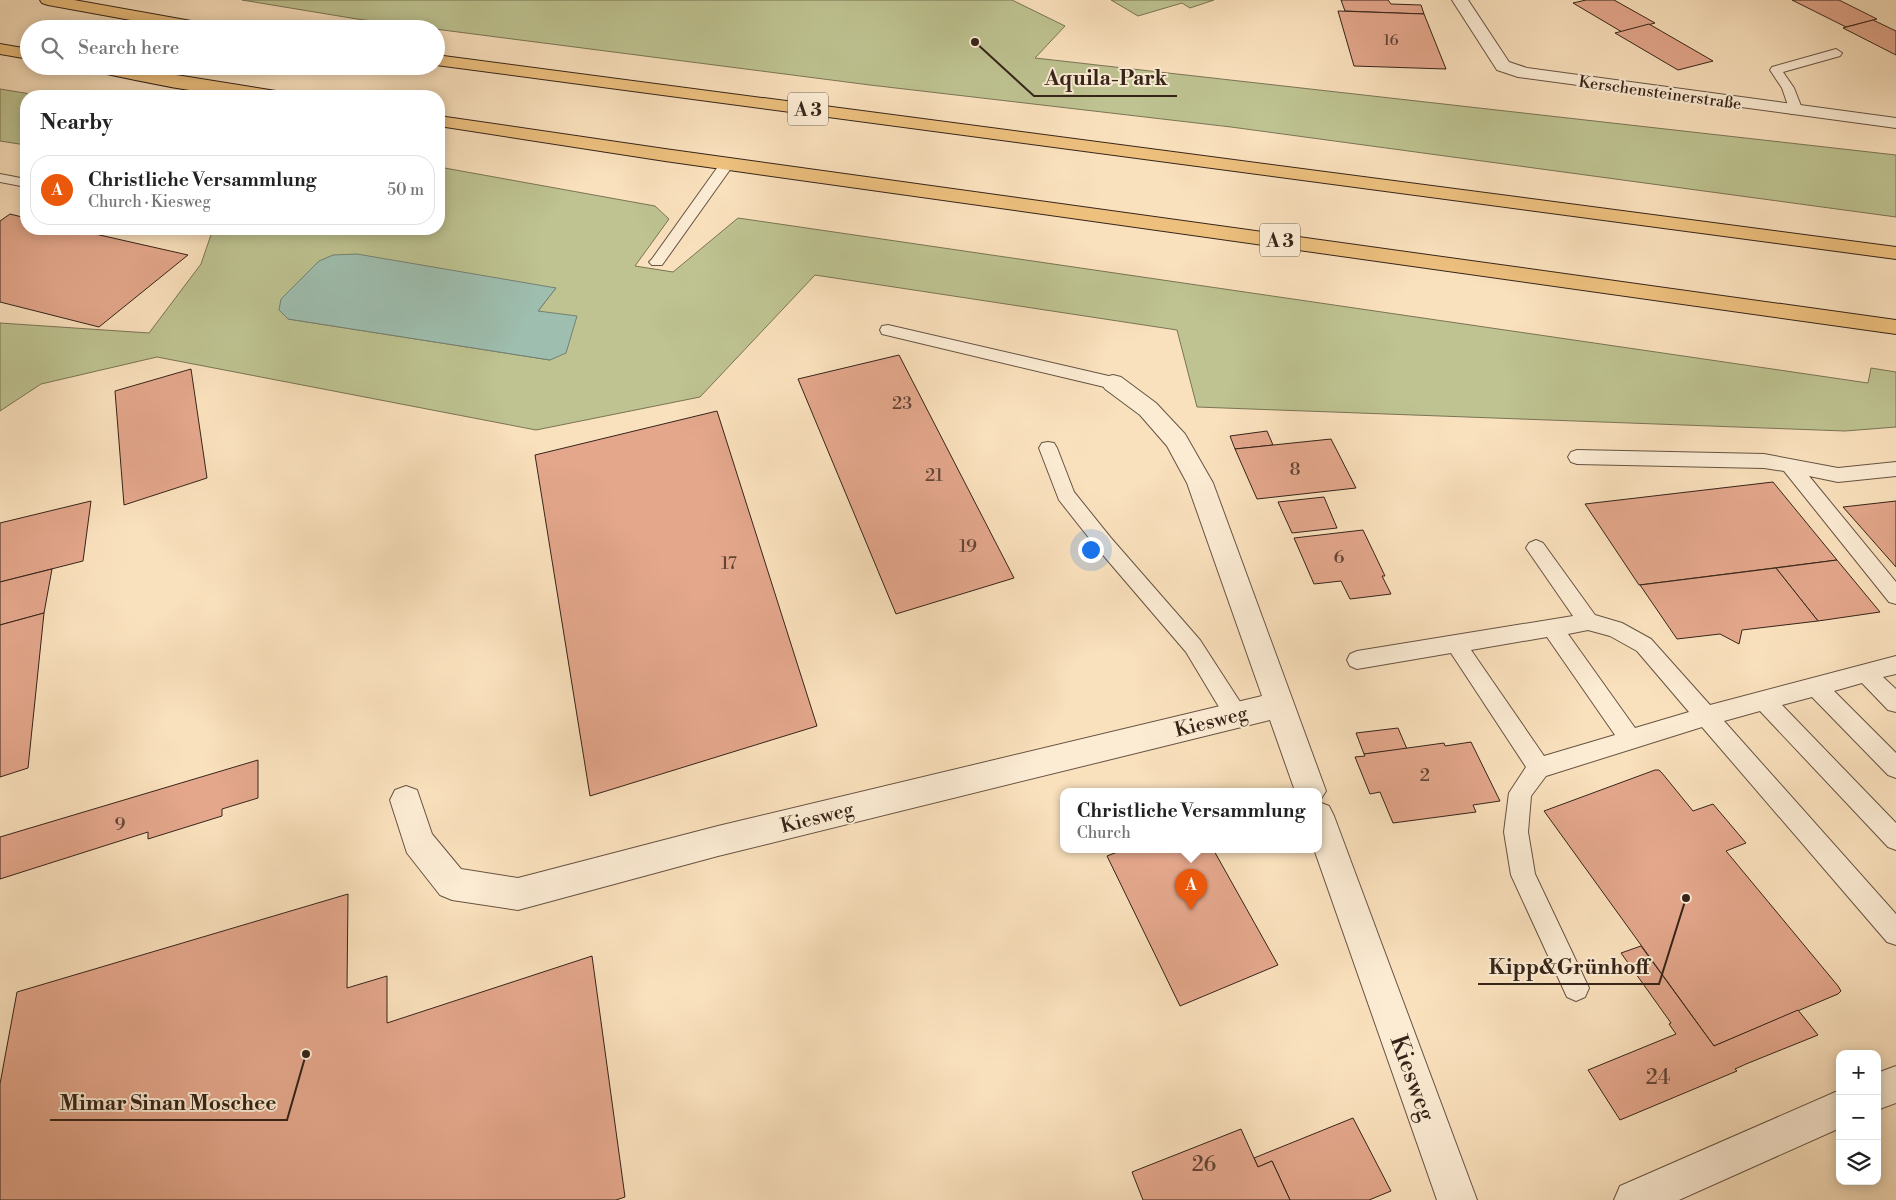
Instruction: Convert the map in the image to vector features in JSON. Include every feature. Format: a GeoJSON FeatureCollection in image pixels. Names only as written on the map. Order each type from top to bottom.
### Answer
{"type":"FeatureCollection","features":[{"type":"Feature","properties":{"kind":"highway"},"geometry":{"type":"LineString","coordinates":[[48,0],[158,20]]}},
{"type":"Feature","properties":{"kind":"highway"},"geometry":{"type":"LineString","coordinates":[[0,48],[20,52]]}},
{"type":"Feature","properties":{"kind":"highway","name":"A 3"},"geometry":{"type":"LineString","coordinates":[[445,61],[1896,253]]}},
{"type":"Feature","properties":{"kind":"highway"},"geometry":{"type":"LineString","coordinates":[[138,75],[235,90]]}},
{"type":"Feature","properties":{"kind":"highway","name":"A 3"},"geometry":{"type":"LineString","coordinates":[[445,122],[728,164],[1896,327]]}},
{"type":"Feature","properties":{"kind":"street","name":"Kerschensteinerstraße"},"geometry":{"type":"LineString","coordinates":[[1460,0],[1503,66],[1517,71],[1796,111],[1896,123]]}},
{"type":"Feature","properties":{"kind":"street"},"geometry":{"type":"LineString","coordinates":[[1113,383],[1148,410],[1176,440],[1200,483],[1309,788]]}},
{"type":"Feature","properties":{"kind":"street","name":"Kiesweg"},"geometry":{"type":"LineString","coordinates":[[406,800],[418,842],[452,884],[518,894],[728,839],[1278,705]]}},
{"type":"Feature","properties":{"kind":"street","name":"Kiesweg"},"geometry":{"type":"LineString","coordinates":[[1322,827],[1457,1200]]}},
{"type":"Feature","properties":{"kind":"street"},"geometry":{"type":"LineString","coordinates":[[1881,1090],[1896,1084]]}},
{"type":"Feature","properties":{"kind":"street"},"geometry":{"type":"LineString","coordinates":[[1634,1200],[1836,1111]]}},
{"type":"Feature","properties":{"kind":"lane"},"geometry":{"type":"LineString","coordinates":[[1796,111],[1788,88],[1776,70],[1836,53]]}},
{"type":"Feature","properties":{"kind":"lane"},"geometry":{"type":"LineString","coordinates":[[657,262],[728,164]]}},
{"type":"Feature","properties":{"kind":"lane"},"geometry":{"type":"LineString","coordinates":[[0,178],[20,182]]}},
{"type":"Feature","properties":{"kind":"lane"},"geometry":{"type":"LineString","coordinates":[[888,330],[1113,383]]}},
{"type":"Feature","properties":{"kind":"lane"},"geometry":{"type":"LineString","coordinates":[[1048,448],[1066,495],[1104,543],[1193,646],[1236,715]]}},
{"type":"Feature","properties":{"kind":"lane"},"geometry":{"type":"LineString","coordinates":[[1577,457],[1764,461],[1838,475],[1896,469]]}},
{"type":"Feature","properties":{"kind":"lane"},"geometry":{"type":"LineString","coordinates":[[1790,466],[1896,596]]}},
{"type":"Feature","properties":{"kind":"lane"},"geometry":{"type":"LineString","coordinates":[[1536,548],[1588,622]]}},
{"type":"Feature","properties":{"kind":"lane"},"geometry":{"type":"LineString","coordinates":[[1357,660],[1588,622],[1615,629],[1644,645],[1896,933]]}},
{"type":"Feature","properties":{"kind":"lane"},"geometry":{"type":"LineString","coordinates":[[1552,628],[1631,740]]}},
{"type":"Feature","properties":{"kind":"lane"},"geometry":{"type":"LineString","coordinates":[[1456,644],[1539,768]]}},
{"type":"Feature","properties":{"kind":"lane"},"geometry":{"type":"LineString","coordinates":[[1576,988],[1523,876],[1516,832],[1520,793],[1539,768],[1706,716],[1896,665]]}},
{"type":"Feature","properties":{"kind":"lane"},"geometry":{"type":"LineString","coordinates":[[1866,674],[1896,703]]}},
{"type":"Feature","properties":{"kind":"lane"},"geometry":{"type":"LineString","coordinates":[[1817,687],[1896,768]]}},
{"type":"Feature","properties":{"kind":"lane"},"geometry":{"type":"LineString","coordinates":[[1765,701],[1896,840]]}},
{"type":"Feature","properties":{"kind":"green space"},"geometry":{"type":"Polygon","coordinates":[[[242,0],[1012,0],[1065,26],[1035,58],[1896,155],[1896,217],[1231,127],[870,85],[445,30],[445,20],[357,19],[242,0]]]}},
{"type":"Feature","properties":{"kind":"green space"},"geometry":{"type":"Polygon","coordinates":[[[1111,0],[1214,0],[1190,8],[1182,3],[1138,16],[1111,0]]]}},
{"type":"Feature","properties":{"kind":"green space"},"geometry":{"type":"Polygon","coordinates":[[[0,89],[20,92],[20,144],[0,141],[0,89]]]}},
{"type":"Feature","properties":{"kind":"green space"},"geometry":{"type":"Polygon","coordinates":[[[445,168],[655,206],[669,219],[635,266],[673,272],[738,218],[1868,383],[1871,368],[1896,372],[1896,427],[1845,431],[1197,407],[1177,330],[815,275],[700,397],[536,430],[157,357],[41,384],[0,411],[0,323],[149,333],[201,264],[211,235],[445,235],[445,168]],[[556,288],[279,310],[288,319],[550,360],[538,311],[556,288]]]}},
{"type":"Feature","properties":{"kind":"shaded area"},"geometry":{"type":"Polygon","coordinates":[[[357,254],[556,288],[538,311],[577,316],[566,353],[550,360],[288,319],[279,310],[281,299],[319,261],[333,255],[357,254]]]}},
{"type":"Feature","properties":{"kind":"building"},"geometry":{"type":"Polygon","coordinates":[[[1341,0],[1388,0],[1391,4],[1421,5],[1424,14],[1345,11],[1341,0]]]}},
{"type":"Feature","properties":{"kind":"building"},"geometry":{"type":"Polygon","coordinates":[[[1586,0],[1614,0],[1655,23],[1622,32],[1573,3],[1586,0]]]}},
{"type":"Feature","properties":{"kind":"building"},"geometry":{"type":"Polygon","coordinates":[[[1792,0],[1839,0],[1877,19],[1846,27],[1792,0]]]}},
{"type":"Feature","properties":{"kind":"building"},"geometry":{"type":"Polygon","coordinates":[[[1338,11],[1424,14],[1446,69],[1354,66],[1338,11]]]}},
{"type":"Feature","properties":{"kind":"building"},"geometry":{"type":"Polygon","coordinates":[[[1873,20],[1896,31],[1896,55],[1843,28],[1873,20]]]}},
{"type":"Feature","properties":{"kind":"building"},"geometry":{"type":"Polygon","coordinates":[[[1649,24],[1713,61],[1678,70],[1615,33],[1649,24]]]}},
{"type":"Feature","properties":{"kind":"building"},"geometry":{"type":"Polygon","coordinates":[[[10,214],[20,216],[20,235],[100,235],[188,255],[99,327],[0,302],[0,221],[10,214]]]}},
{"type":"Feature","properties":{"kind":"building"},"geometry":{"type":"Polygon","coordinates":[[[899,355],[1014,578],[896,614],[798,379],[899,355]]]}},
{"type":"Feature","properties":{"kind":"building"},"geometry":{"type":"Polygon","coordinates":[[[191,369],[207,478],[124,505],[115,391],[191,369]]]}},
{"type":"Feature","properties":{"kind":"building"},"geometry":{"type":"Polygon","coordinates":[[[717,411],[817,726],[590,796],[535,455],[717,411]]]}},
{"type":"Feature","properties":{"kind":"building"},"geometry":{"type":"Polygon","coordinates":[[[1267,431],[1273,445],[1235,449],[1230,436],[1267,431]]]}},
{"type":"Feature","properties":{"kind":"building"},"geometry":{"type":"Polygon","coordinates":[[[1331,439],[1356,488],[1257,499],[1235,449],[1331,439]]]}},
{"type":"Feature","properties":{"kind":"building"},"geometry":{"type":"Polygon","coordinates":[[[1773,482],[1837,560],[1639,585],[1585,504],[1773,482]]]}},
{"type":"Feature","properties":{"kind":"building"},"geometry":{"type":"Polygon","coordinates":[[[1324,497],[1337,528],[1292,533],[1278,502],[1324,497]]]}},
{"type":"Feature","properties":{"kind":"building"},"geometry":{"type":"Polygon","coordinates":[[[91,501],[83,561],[0,582],[0,523],[91,501]]]}},
{"type":"Feature","properties":{"kind":"building"},"geometry":{"type":"Polygon","coordinates":[[[1896,501],[1896,567],[1843,507],[1896,501]]]}},
{"type":"Feature","properties":{"kind":"building"},"geometry":{"type":"Polygon","coordinates":[[[1363,530],[1385,576],[1382,576],[1391,594],[1350,599],[1341,581],[1314,584],[1294,538],[1363,530]]]}},
{"type":"Feature","properties":{"kind":"building"},"geometry":{"type":"Polygon","coordinates":[[[1837,560],[1880,612],[1818,621],[1776,568],[1837,560]]]}},
{"type":"Feature","properties":{"kind":"building"},"geometry":{"type":"Polygon","coordinates":[[[1776,568],[1818,621],[1742,630],[1739,644],[1720,634],[1677,639],[1640,585],[1776,568]]]}},
{"type":"Feature","properties":{"kind":"building"},"geometry":{"type":"Polygon","coordinates":[[[52,569],[44,613],[0,625],[0,582],[52,569]]]}},
{"type":"Feature","properties":{"kind":"building"},"geometry":{"type":"Polygon","coordinates":[[[44,613],[28,768],[0,777],[0,625],[44,613]]]}},
{"type":"Feature","properties":{"kind":"building"},"geometry":{"type":"Polygon","coordinates":[[[1398,728],[1407,749],[1364,754],[1356,733],[1398,728]]]}},
{"type":"Feature","properties":{"kind":"building"},"geometry":{"type":"Polygon","coordinates":[[[1471,742],[1500,801],[1473,805],[1476,812],[1393,823],[1380,792],[1370,794],[1355,757],[1365,756],[1364,754],[1444,743],[1445,746],[1471,742]]]}},
{"type":"Feature","properties":{"kind":"building"},"geometry":{"type":"Polygon","coordinates":[[[258,760],[258,798],[222,809],[222,816],[148,839],[148,832],[0,879],[0,837],[258,760]]]}},
{"type":"Feature","properties":{"kind":"building"},"geometry":{"type":"Polygon","coordinates":[[[1659,770],[1662,773],[1693,811],[1713,804],[1746,843],[1726,851],[1838,986],[1841,991],[1838,994],[1714,1046],[1544,811],[1659,770]]]}},
{"type":"Feature","properties":{"kind":"building"},"geometry":{"type":"Polygon","coordinates":[[[1115,853],[1215,853],[1278,965],[1180,1006],[1107,856],[1115,853]]]}},
{"type":"Feature","properties":{"kind":"building"},"geometry":{"type":"Polygon","coordinates":[[[348,894],[347,988],[387,976],[387,1023],[592,956],[625,1197],[616,1200],[0,1200],[0,1084],[17,992],[348,894]]]}},
{"type":"Feature","properties":{"kind":"building"},"geometry":{"type":"Polygon","coordinates":[[[1641,946],[1714,1046],[1798,1010],[1818,1035],[1746,1064],[1735,1069],[1737,1071],[1620,1120],[1588,1070],[1676,1034],[1669,1024],[1671,1023],[1621,953],[1641,946]]]}},
{"type":"Feature","properties":{"kind":"building"},"geometry":{"type":"Polygon","coordinates":[[[1353,1118],[1391,1191],[1369,1200],[1290,1200],[1272,1161],[1258,1167],[1254,1158],[1353,1118]]]}},
{"type":"Feature","properties":{"kind":"building"},"geometry":{"type":"Polygon","coordinates":[[[1241,1129],[1258,1167],[1272,1161],[1290,1200],[1143,1200],[1132,1172],[1241,1129]]]}},
{"type":"Feature","properties":{"kind":"place","name":"Aquila-Park"},"geometry":{"type":"Point","coordinates":[975,42]}},
{"type":"Feature","properties":{"kind":"place","name":"Kipp&Grünhoff"},"geometry":{"type":"Point","coordinates":[1686,898]}},
{"type":"Feature","properties":{"kind":"place","name":"Christliche Versammlung"},"geometry":{"type":"Point","coordinates":[1191,910]}},
{"type":"Feature","properties":{"kind":"place","name":"Mimar Sinan Moschee"},"geometry":{"type":"Point","coordinates":[306,1054]}}]}
